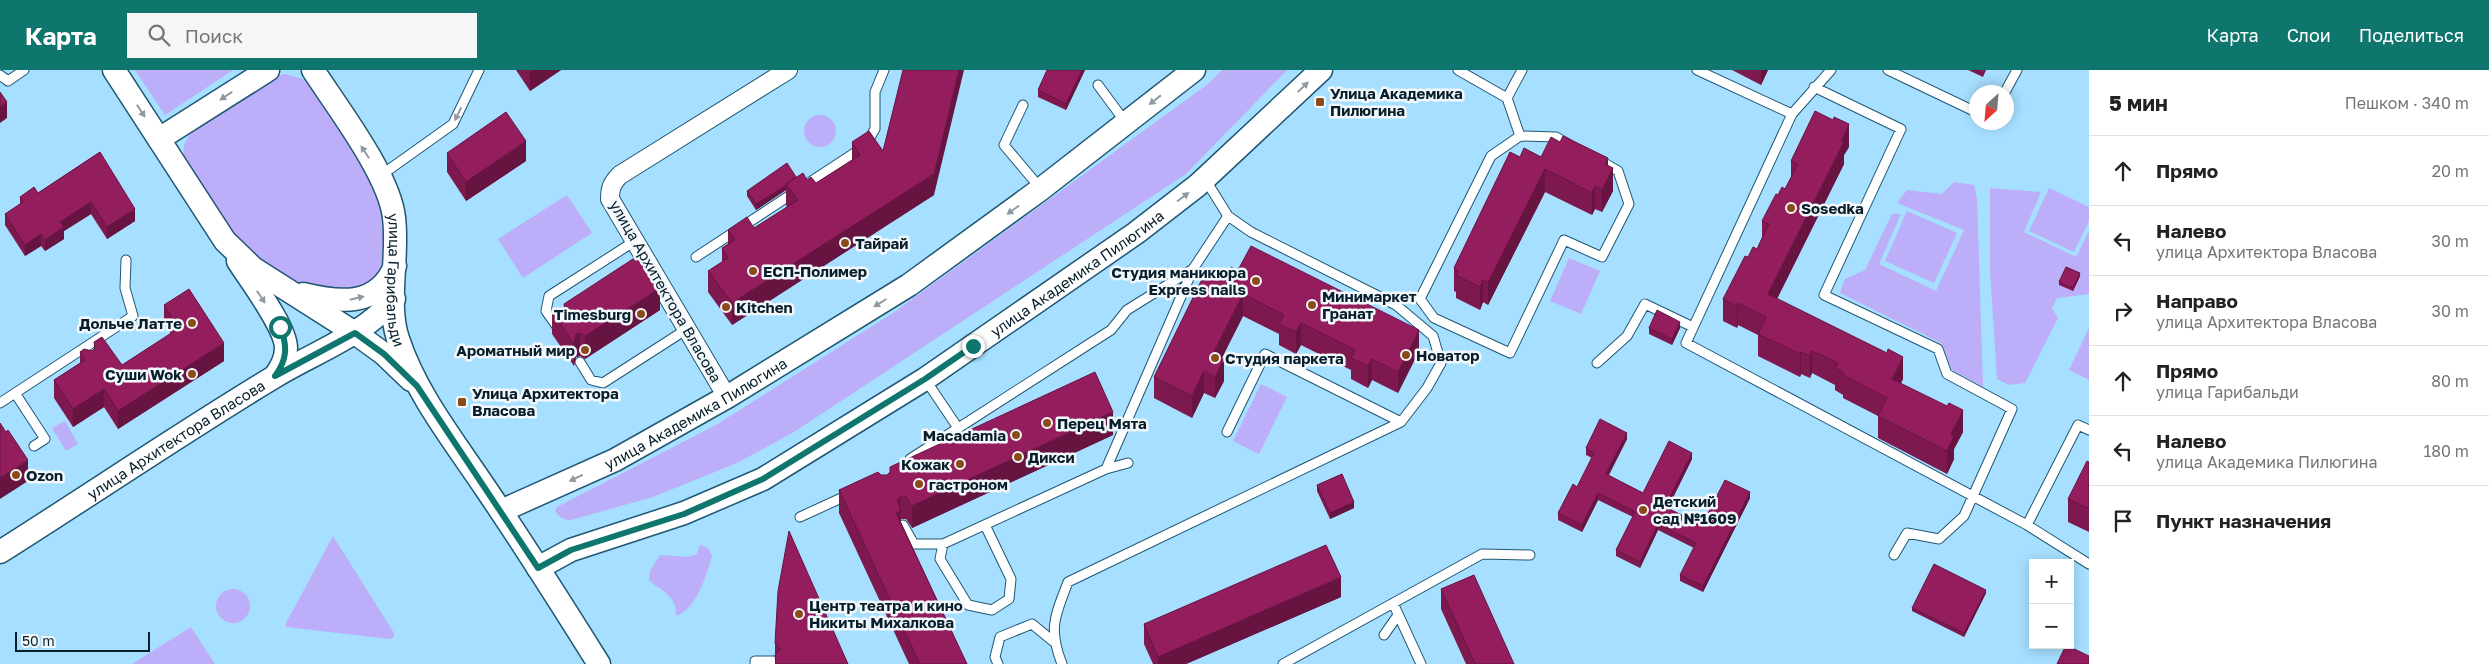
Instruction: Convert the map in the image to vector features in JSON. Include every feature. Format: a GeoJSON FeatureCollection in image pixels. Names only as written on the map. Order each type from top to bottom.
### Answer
{"type":"FeatureCollection","features":[{"type":"Feature","properties":{"kind":"street"},"geometry":{"type":"LineString","coordinates":[[114,70],[280,327],[285,339],[285,358],[275,376]]}},
{"type":"Feature","properties":{"kind":"street"},"geometry":{"type":"LineString","coordinates":[[159,139],[268,70]]}},
{"type":"Feature","properties":{"kind":"street","name":"улица Архитектора Власова"},"geometry":{"type":"LineString","coordinates":[[727,397],[610,199],[610,190],[613,182],[620,175],[788,70]]}},
{"type":"Feature","properties":{"kind":"street","name":"улица Академика Пилюгина"},"geometry":{"type":"LineString","coordinates":[[501,511],[615,460],[727,397],[910,285],[1041,190],[1194,70]]}},
{"type":"Feature","properties":{"kind":"street","name":"улица Академика Пилюгина"},"geometry":{"type":"LineString","coordinates":[[538,568],[571,550],[684,514],[763,479],[925,379],[1136,233],[1205,179],[1321,70]]}},
{"type":"Feature","properties":{"kind":"street","name":"улица Гарибальди"},"geometry":{"type":"LineString","coordinates":[[311,71],[380,176],[394,217],[394,315],[397,338],[417,386],[501,511],[598,664]]}},
{"type":"Feature","properties":{"kind":"street"},"geometry":{"type":"LineString","coordinates":[[225,241],[253,268],[355,333],[384,354],[417,386]]}},
{"type":"Feature","properties":{"kind":"street"},"geometry":{"type":"LineString","coordinates":[[292,292],[318,298],[354,300],[380,290],[390,278],[395,266]]}},
{"type":"Feature","properties":{"kind":"street","name":"улица Архитектора Власова"},"geometry":{"type":"LineString","coordinates":[[0,552],[275,376],[355,333],[384,311],[394,299]]}},
{"type":"Feature","properties":{"kind":"lane"},"geometry":{"type":"LineString","coordinates":[[0,75],[8,81],[24,70]]}},
{"type":"Feature","properties":{"kind":"lane"},"geometry":{"type":"LineString","coordinates":[[380,176],[454,124],[480,70]]}},
{"type":"Feature","properties":{"kind":"lane"},"geometry":{"type":"LineString","coordinates":[[696,257],[865,146],[875,129],[875,92],[884,70]]}},
{"type":"Feature","properties":{"kind":"lane"},"geometry":{"type":"LineString","coordinates":[[1458,70],[1507,98],[1520,136]]}},
{"type":"Feature","properties":{"kind":"lane"},"geometry":{"type":"LineString","coordinates":[[1507,98],[1522,70]]}},
{"type":"Feature","properties":{"kind":"lane"},"geometry":{"type":"LineString","coordinates":[[1697,70],[1792,114]]}},
{"type":"Feature","properties":{"kind":"lane"},"geometry":{"type":"LineString","coordinates":[[1831,70],[1792,114],[1686,342],[2027,525],[2089,564]]}},
{"type":"Feature","properties":{"kind":"lane"},"geometry":{"type":"LineString","coordinates":[[1888,70],[1969,109]]}},
{"type":"Feature","properties":{"kind":"lane"},"geometry":{"type":"LineString","coordinates":[[2010,85],[2017,70]]}},
{"type":"Feature","properties":{"kind":"lane"},"geometry":{"type":"LineString","coordinates":[[1098,85],[1126,123]]}},
{"type":"Feature","properties":{"kind":"lane"},"geometry":{"type":"LineString","coordinates":[[1814,87],[1901,129],[1824,295],[1938,350],[1947,374],[2012,409],[1964,516],[1939,539],[1908,533],[1894,554]]}},
{"type":"Feature","properties":{"kind":"lane"},"geometry":{"type":"LineString","coordinates":[[1023,105],[1004,145],[1041,190]]}},
{"type":"Feature","properties":{"kind":"lane"},"geometry":{"type":"LineString","coordinates":[[1520,136],[1556,137],[1618,171],[1629,204],[1602,256],[1564,240],[1510,353],[1434,318],[1420,299],[1491,156],[1520,136]]}},
{"type":"Feature","properties":{"kind":"lane"},"geometry":{"type":"LineString","coordinates":[[1062,664],[1054,642],[1055,616],[1068,582],[1401,422],[1427,388],[1440,363],[1433,336],[1396,305],[1251,232],[1228,216],[1205,179]]}},
{"type":"Feature","properties":{"kind":"lane"},"geometry":{"type":"LineString","coordinates":[[1106,469],[1193,270],[1228,216]]}},
{"type":"Feature","properties":{"kind":"lane"},"geometry":{"type":"LineString","coordinates":[[559,330],[546,311],[549,296],[635,241]]}},
{"type":"Feature","properties":{"kind":"lane"},"geometry":{"type":"LineString","coordinates":[[0,403],[82,354],[133,316],[125,288],[126,260]]}},
{"type":"Feature","properties":{"kind":"lane"},"geometry":{"type":"LineString","coordinates":[[901,465],[1111,330],[1127,310],[1193,270]]}},
{"type":"Feature","properties":{"kind":"lane"},"geometry":{"type":"LineString","coordinates":[[1597,363],[1627,336],[1645,304],[1693,327]]}},
{"type":"Feature","properties":{"kind":"lane"},"geometry":{"type":"LineString","coordinates":[[580,362],[591,380],[603,383],[687,329]]}},
{"type":"Feature","properties":{"kind":"lane"},"geometry":{"type":"LineString","coordinates":[[1227,432],[1265,354],[1401,422]]}},
{"type":"Feature","properties":{"kind":"lane"},"geometry":{"type":"LineString","coordinates":[[925,379],[958,428]]}},
{"type":"Feature","properties":{"kind":"lane"},"geometry":{"type":"LineString","coordinates":[[15,393],[45,439],[34,446]]}},
{"type":"Feature","properties":{"kind":"lane"},"geometry":{"type":"LineString","coordinates":[[2027,525],[2078,425],[2089,430]]}},
{"type":"Feature","properties":{"kind":"lane"},"geometry":{"type":"LineString","coordinates":[[903,525],[914,544],[943,544],[1106,469],[1128,463]]}},
{"type":"Feature","properties":{"kind":"lane"},"geometry":{"type":"LineString","coordinates":[[800,517],[860,490]]}},
{"type":"Feature","properties":{"kind":"lane"},"geometry":{"type":"LineString","coordinates":[[943,544],[940,559],[968,605],[992,610],[1009,599],[1011,578],[985,525]]}},
{"type":"Feature","properties":{"kind":"lane"},"geometry":{"type":"LineString","coordinates":[[1283,664],[1482,554],[1530,555]]}},
{"type":"Feature","properties":{"kind":"lane"},"geometry":{"type":"LineString","coordinates":[[1393,603],[1421,664]]}},
{"type":"Feature","properties":{"kind":"lane"},"geometry":{"type":"LineString","coordinates":[[1384,635],[1398,615]]}},
{"type":"Feature","properties":{"kind":"lane"},"geometry":{"type":"LineString","coordinates":[[998,664],[995,657],[1000,637],[1032,624],[1054,642]]}},
{"type":"Feature","properties":{"kind":"lane"},"geometry":{"type":"LineString","coordinates":[[755,664],[755,661],[774,661]]}},
{"type":"Feature","properties":{"kind":"shaded area"},"geometry":{"type":"Polygon","coordinates":[[[135,70],[233,70],[165,115],[135,70]]]}},
{"type":"Feature","properties":{"kind":"shaded area"},"geometry":{"type":"Polygon","coordinates":[[[1222,70],[1287,70],[1186,174],[794,432],[737,463],[653,497],[571,520],[562,518],[555,511],[557,507],[716,425],[893,313],[1208,84],[1222,70]]]}},
{"type":"Feature","properties":{"kind":"shaded area"},"geometry":{"type":"Polygon","coordinates":[[[285,74],[303,79],[310,86],[367,176],[378,202],[385,228],[386,252],[377,277],[359,291],[313,288],[291,281],[271,270],[238,240],[186,164],[184,146],[193,130],[276,76],[285,74]]]}},
{"type":"Feature","properties":{"kind":"shaded area"},"geometry":{"type":"Polygon","coordinates":[[[820,115],[826,116],[831,120],[835,125],[835,137],[831,142],[826,146],[820,147],[814,146],[809,142],[805,137],[804,131],[805,125],[809,120],[814,116],[820,115]]]}},
{"type":"Feature","properties":{"kind":"shaded area"},"geometry":{"type":"Polygon","coordinates":[[[1954,182],[1974,185],[1977,199],[1983,387],[1952,370],[1941,343],[1840,293],[1845,279],[1865,270],[1892,214],[1901,214],[1879,264],[1936,291],[1964,230],[1897,203],[1907,190],[1942,194],[1954,182]]]}},
{"type":"Feature","properties":{"kind":"shaded area"},"geometry":{"type":"Polygon","coordinates":[[[1990,188],[2041,192],[2024,232],[2076,257],[2089,231],[2089,294],[2057,298],[2052,308],[2058,318],[2025,383],[2009,385],[1997,379],[1990,271],[1990,188]]]}},
{"type":"Feature","properties":{"kind":"shaded area"},"geometry":{"type":"Polygon","coordinates":[[[2049,188],[2089,207],[2089,221],[2074,252],[2029,231],[2049,188]]]}},
{"type":"Feature","properties":{"kind":"shaded area"},"geometry":{"type":"Polygon","coordinates":[[[567,195],[592,233],[523,278],[498,239],[567,195]]]}},
{"type":"Feature","properties":{"kind":"shaded area"},"geometry":{"type":"Polygon","coordinates":[[[1907,211],[1957,233],[1934,283],[1885,261],[1907,211]]]}},
{"type":"Feature","properties":{"kind":"shaded area"},"geometry":{"type":"Polygon","coordinates":[[[1569,258],[1600,271],[1581,314],[1550,301],[1569,258]]]}},
{"type":"Feature","properties":{"kind":"shaded area"},"geometry":{"type":"Polygon","coordinates":[[[2089,328],[2089,380],[2069,370],[2089,328]]]}},
{"type":"Feature","properties":{"kind":"shaded area"},"geometry":{"type":"Polygon","coordinates":[[[1261,384],[1287,397],[1259,454],[1233,441],[1261,384]]]}},
{"type":"Feature","properties":{"kind":"shaded area"},"geometry":{"type":"Polygon","coordinates":[[[65,421],[78,444],[66,451],[52,428],[65,421]]]}},
{"type":"Feature","properties":{"kind":"shaded area"},"geometry":{"type":"Polygon","coordinates":[[[333,536],[394,633],[394,637],[390,639],[286,627],[286,623],[333,536]]]}},
{"type":"Feature","properties":{"kind":"shaded area"},"geometry":{"type":"Polygon","coordinates":[[[700,545],[708,548],[712,556],[707,573],[700,590],[690,606],[676,616],[676,609],[672,599],[649,581],[650,571],[660,555],[688,557],[697,554],[700,545]]]}},
{"type":"Feature","properties":{"kind":"shaded area"},"geometry":{"type":"Polygon","coordinates":[[[233,589],[245,594],[250,606],[245,618],[233,623],[221,618],[216,606],[221,594],[233,589]]]}},
{"type":"Feature","properties":{"kind":"shaded area"},"geometry":{"type":"Polygon","coordinates":[[[191,627],[215,664],[132,664],[191,627]]]}},
{"type":"Feature","properties":{"kind":"building"},"geometry":{"type":"Polygon","coordinates":[[[903,70],[959,70],[934,174],[732,303],[708,271],[728,258],[722,248],[735,240],[728,230],[747,217],[754,228],[798,200],[786,184],[803,173],[807,180],[811,177],[816,183],[860,155],[852,142],[869,131],[883,151],[903,70]]]}},
{"type":"Feature","properties":{"kind":"building"},"geometry":{"type":"Polygon","coordinates":[[[1047,70],[1082,70],[1066,104],[1038,90],[1047,70]]]}},
{"type":"Feature","properties":{"kind":"building"},"geometry":{"type":"Polygon","coordinates":[[[1975,70],[1985,70],[1983,74],[1975,70]]]}},
{"type":"Feature","properties":{"kind":"building"},"geometry":{"type":"Polygon","coordinates":[[[0,92],[7,102],[0,107],[0,92]]]}},
{"type":"Feature","properties":{"kind":"building"},"geometry":{"type":"Polygon","coordinates":[[[1815,111],[1833,120],[1834,117],[1849,124],[1841,140],[1844,142],[1768,294],[1887,353],[1888,349],[1903,357],[1892,379],[1947,406],[1949,403],[1963,410],[1951,434],[1954,436],[1947,451],[1878,416],[1887,398],[1843,375],[1844,373],[1835,368],[1838,363],[1812,351],[1810,356],[1801,352],[1800,354],[1758,334],[1766,317],[1738,303],[1737,306],[1723,299],[1745,256],[1748,257],[1753,247],[1757,249],[1769,224],[1762,221],[1776,194],[1778,195],[1782,187],[1785,189],[1798,164],[1791,161],[1815,111]]]}},
{"type":"Feature","properties":{"kind":"building"},"geometry":{"type":"Polygon","coordinates":[[[506,112],[526,141],[466,182],[447,153],[506,112]]]}},
{"type":"Feature","properties":{"kind":"building"},"geometry":{"type":"Polygon","coordinates":[[[1563,136],[1608,158],[1605,164],[1613,168],[1602,190],[1595,186],[1592,193],[1545,169],[1488,283],[1483,280],[1480,287],[1456,275],[1458,271],[1454,268],[1510,152],[1520,157],[1524,148],[1541,157],[1551,137],[1560,142],[1563,136]]]}},
{"type":"Feature","properties":{"kind":"building"},"geometry":{"type":"Polygon","coordinates":[[[100,152],[135,209],[107,227],[91,202],[60,222],[64,227],[45,240],[41,234],[25,245],[5,214],[23,202],[20,197],[34,187],[38,193],[100,152]]]}},
{"type":"Feature","properties":{"kind":"building"},"geometry":{"type":"Polygon","coordinates":[[[787,163],[796,177],[787,185],[756,204],[747,191],[787,163]]]}},
{"type":"Feature","properties":{"kind":"building"},"geometry":{"type":"Polygon","coordinates":[[[1251,246],[1419,330],[1398,372],[1372,359],[1368,366],[1351,358],[1355,350],[1301,323],[1296,332],[1279,324],[1284,315],[1243,294],[1213,354],[1224,359],[1215,377],[1204,371],[1192,396],[1154,377],[1207,269],[1225,278],[1231,267],[1238,270],[1251,246]]]}},
{"type":"Feature","properties":{"kind":"building"},"geometry":{"type":"Polygon","coordinates":[[[639,255],[660,288],[585,336],[580,333],[576,334],[574,344],[552,311],[562,313],[565,310],[564,304],[639,255]]]}},
{"type":"Feature","properties":{"kind":"building"},"geometry":{"type":"Polygon","coordinates":[[[2066,267],[2080,273],[2073,288],[2059,282],[2066,267]]]}},
{"type":"Feature","properties":{"kind":"building"},"geometry":{"type":"Polygon","coordinates":[[[189,289],[224,343],[118,411],[104,389],[73,409],[54,380],[85,360],[80,352],[84,349],[92,351],[95,348],[94,342],[102,337],[122,365],[179,328],[164,305],[189,289]]]}},
{"type":"Feature","properties":{"kind":"building"},"geometry":{"type":"Polygon","coordinates":[[[1657,310],[1680,322],[1672,339],[1649,328],[1657,310]]]}},
{"type":"Feature","properties":{"kind":"building"},"geometry":{"type":"Polygon","coordinates":[[[1095,372],[1113,412],[912,506],[906,497],[900,497],[897,500],[901,511],[896,513],[967,664],[920,664],[839,490],[878,472],[881,475],[887,475],[890,472],[890,467],[1095,372]]]}},
{"type":"Feature","properties":{"kind":"building","name":"Детский сад №1609"},"geometry":{"type":"Polygon","coordinates":[[[1600,419],[1627,433],[1606,474],[1643,493],[1669,441],[1692,453],[1665,507],[1702,525],[1725,480],[1750,492],[1703,586],[1680,575],[1696,543],[1658,524],[1640,562],[1616,550],[1635,512],[1598,493],[1582,525],[1558,513],[1573,484],[1577,487],[1594,453],[1586,448],[1600,419]]]}},
{"type":"Feature","properties":{"kind":"building"},"geometry":{"type":"Polygon","coordinates":[[[0,423],[6,432],[8,430],[28,460],[0,478],[0,423]]]}},
{"type":"Feature","properties":{"kind":"building"},"geometry":{"type":"Polygon","coordinates":[[[2087,461],[2089,462],[2089,509],[2068,499],[2087,461]]]}},
{"type":"Feature","properties":{"kind":"building"},"geometry":{"type":"Polygon","coordinates":[[[1342,474],[1354,502],[1330,513],[1317,485],[1342,474]]]}},
{"type":"Feature","properties":{"kind":"building","name":"Центр театра и кино Никиты Михалкова"},"geometry":{"type":"Polygon","coordinates":[[[789,531],[848,664],[776,664],[775,655],[780,649],[775,643],[778,591],[789,531]]]}},
{"type":"Feature","properties":{"kind":"building"},"geometry":{"type":"Polygon","coordinates":[[[1326,545],[1341,577],[1158,657],[1144,624],[1326,545]]]}},
{"type":"Feature","properties":{"kind":"building"},"geometry":{"type":"Polygon","coordinates":[[[1934,564],[1986,590],[1964,633],[1912,608],[1934,564]]]}},
{"type":"Feature","properties":{"kind":"building"},"geometry":{"type":"Polygon","coordinates":[[[1474,575],[1514,664],[1475,664],[1441,589],[1474,575]]]}},
{"type":"Feature","properties":{"kind":"building"},"geometry":{"type":"Polygon","coordinates":[[[2064,649],[2074,649],[2089,656],[2089,664],[2057,664],[2064,649]]]}},
{"type":"Feature","properties":{"kind":"place","name":"Улица Академика Пилюгина"},"geometry":{"type":"Point","coordinates":[1320,102]}},
{"type":"Feature","properties":{"kind":"place","name":"Sosedka"},"geometry":{"type":"Point","coordinates":[1791,208]}},
{"type":"Feature","properties":{"kind":"place","name":"Тайрай"},"geometry":{"type":"Point","coordinates":[845,243]}},
{"type":"Feature","properties":{"kind":"place","name":"ЕСП-Полимер"},"geometry":{"type":"Point","coordinates":[753,271]}},
{"type":"Feature","properties":{"kind":"place","name":"Студия маникюра Express nails"},"geometry":{"type":"Point","coordinates":[1256,281]}},
{"type":"Feature","properties":{"kind":"place","name":"Минимаркет Гранат"},"geometry":{"type":"Point","coordinates":[1312,305]}},
{"type":"Feature","properties":{"kind":"place","name":"Kitchen"},"geometry":{"type":"Point","coordinates":[726,307]}},
{"type":"Feature","properties":{"kind":"place","name":"Timesburg"},"geometry":{"type":"Point","coordinates":[641,314]}},
{"type":"Feature","properties":{"kind":"place","name":"Дольче Латте"},"geometry":{"type":"Point","coordinates":[192,323]}},
{"type":"Feature","properties":{"kind":"place","name":"Ароматный мир"},"geometry":{"type":"Point","coordinates":[585,350]}},
{"type":"Feature","properties":{"kind":"place","name":"Новатор"},"geometry":{"type":"Point","coordinates":[1406,355]}},
{"type":"Feature","properties":{"kind":"place","name":"Студия паркета"},"geometry":{"type":"Point","coordinates":[1215,358]}},
{"type":"Feature","properties":{"kind":"place","name":"Суши Wok"},"geometry":{"type":"Point","coordinates":[192,374]}},
{"type":"Feature","properties":{"kind":"place","name":"Улица Архитектора Власова"},"geometry":{"type":"Point","coordinates":[462,402]}},
{"type":"Feature","properties":{"kind":"place","name":"Перец Мята"},"geometry":{"type":"Point","coordinates":[1047,423]}},
{"type":"Feature","properties":{"kind":"place","name":"Macadamia"},"geometry":{"type":"Point","coordinates":[1016,435]}},
{"type":"Feature","properties":{"kind":"place","name":"Дикси"},"geometry":{"type":"Point","coordinates":[1018,457]}},
{"type":"Feature","properties":{"kind":"place","name":"Кожак"},"geometry":{"type":"Point","coordinates":[960,464]}},
{"type":"Feature","properties":{"kind":"place","name":"Ozon"},"geometry":{"type":"Point","coordinates":[16,475]}},
{"type":"Feature","properties":{"kind":"place","name":"гастроном"},"geometry":{"type":"Point","coordinates":[919,484]}},
{"type":"Feature","properties":{"kind":"place","name":"Детский сад №1609"},"geometry":{"type":"Point","coordinates":[1643,510]}},
{"type":"Feature","properties":{"kind":"place","name":"Центр театра и кино Никиты Михалкова"},"geometry":{"type":"Point","coordinates":[799,614]}},
{"type":"Feature","properties":{"kind":"route"},"geometry":{"type":"LineString","coordinates":[[280,327],[285,339],[286,349],[282,366],[275,376],[355,333],[384,354],[417,386],[538,568],[571,550],[684,514],[763,479],[925,379],[973,346]]}}]}
